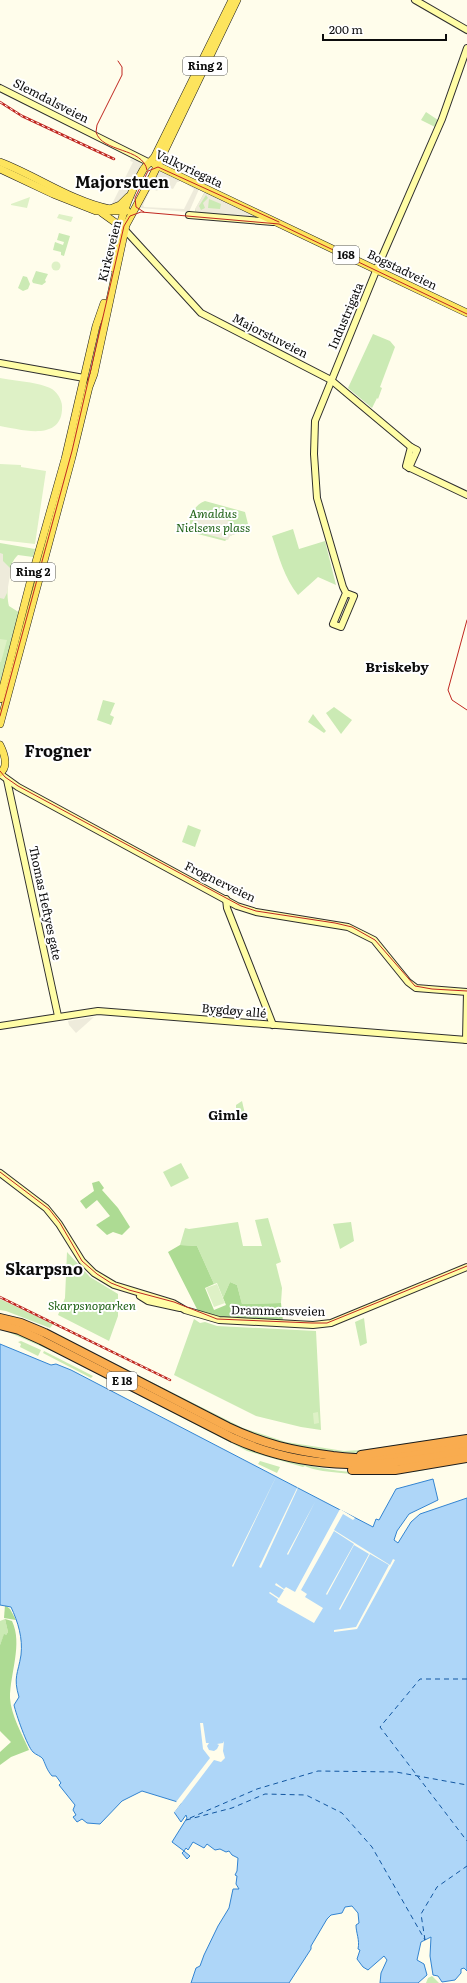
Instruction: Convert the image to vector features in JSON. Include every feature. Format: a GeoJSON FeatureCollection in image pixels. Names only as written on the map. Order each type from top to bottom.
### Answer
{"type":"FeatureCollection","features":[{"type":"Feature","properties":{"kind":"highway","name":"E 18"},"geometry":{"type":"LineString","coordinates":[[0,1318],[21,1323],[45,1333],[252,1438],[279,1448],[350,1458],[387,1458],[466,1448]]}},
{"type":"Feature","properties":{"kind":"highway","name":"E 18"},"geometry":{"type":"LineString","coordinates":[[0,1325],[19,1330],[41,1340],[242,1442],[278,1455],[315,1461],[331,1468],[381,1471],[419,1467],[466,1448]]}},
{"type":"Feature","properties":{"kind":"main road","name":"Kirkeveien"},"geometry":{"type":"LineString","coordinates":[[154,164],[155,156],[232,0]]}},
{"type":"Feature","properties":{"kind":"main road","name":"Kirkeveien"},"geometry":{"type":"LineString","coordinates":[[84,378],[122,227],[134,211],[154,164],[237,0]]}},
{"type":"Feature","properties":{"kind":"main road"},"geometry":{"type":"LineString","coordinates":[[0,162],[16,168],[55,188],[113,210]]}},
{"type":"Feature","properties":{"kind":"main road","name":"Kirkeveien"},"geometry":{"type":"LineString","coordinates":[[131,193],[144,169],[154,164]]}},
{"type":"Feature","properties":{"kind":"main road","name":"Valkyriegata"},"geometry":{"type":"LineString","coordinates":[[154,164],[276,222]]}},
{"type":"Feature","properties":{"kind":"main road"},"geometry":{"type":"LineString","coordinates":[[0,170],[53,194],[100,212],[113,210],[134,211]]}},
{"type":"Feature","properties":{"kind":"main road"},"geometry":{"type":"LineString","coordinates":[[113,210],[131,193]]}},
{"type":"Feature","properties":{"kind":"main road","name":"Ring 2"},"geometry":{"type":"LineString","coordinates":[[124,211],[131,193]]}},
{"type":"Feature","properties":{"kind":"main road","name":"Kirkeveien"},"geometry":{"type":"LineString","coordinates":[[0,724],[72,457],[89,387],[94,374],[124,211]]}},
{"type":"Feature","properties":{"kind":"main road","name":"Majorstuveien"},"geometry":{"type":"LineString","coordinates":[[100,212],[122,227]]}},
{"type":"Feature","properties":{"kind":"main road","name":"Bogstadveien"},"geometry":{"type":"LineString","coordinates":[[276,222],[467,313]]}},
{"type":"Feature","properties":{"kind":"main road","name":"Ring 2"},"geometry":{"type":"LineString","coordinates":[[0,699],[30,583],[65,459],[84,378]]}},
{"type":"Feature","properties":{"kind":"main road"},"geometry":{"type":"LineString","coordinates":[[0,744],[4,755],[1,772]]}},
{"type":"Feature","properties":{"kind":"street"},"geometry":{"type":"LineString","coordinates":[[415,0],[466,30]]}},
{"type":"Feature","properties":{"kind":"street","name":"Industrigata"},"geometry":{"type":"LineString","coordinates":[[346,593],[316,492],[314,443],[315,421],[377,270],[444,116],[467,48]]}},
{"type":"Feature","properties":{"kind":"street","name":"Slemdalsveien"},"geometry":{"type":"LineString","coordinates":[[0,88],[92,135]]}},
{"type":"Feature","properties":{"kind":"street","name":"Valkyriegata"},"geometry":{"type":"LineString","coordinates":[[92,135],[154,164]]}},
{"type":"Feature","properties":{"kind":"street","name":"Bogstadveien"},"geometry":{"type":"LineString","coordinates":[[189,215],[276,222]]}},
{"type":"Feature","properties":{"kind":"street","name":"Majorstuveien"},"geometry":{"type":"LineString","coordinates":[[122,227],[201,313],[331,380],[414,448],[406,466],[467,495]]}},
{"type":"Feature","properties":{"kind":"street"},"geometry":{"type":"LineString","coordinates":[[0,363],[84,378]]}},
{"type":"Feature","properties":{"kind":"street"},"geometry":{"type":"LineString","coordinates":[[346,593],[354,596],[341,627],[333,624],[346,593]]}},
{"type":"Feature","properties":{"kind":"street"},"geometry":{"type":"LineString","coordinates":[[1,772],[9,782]]}},
{"type":"Feature","properties":{"kind":"street","name":"Thomas Heftyes gate"},"geometry":{"type":"LineString","coordinates":[[9,782],[58,1016]]}},
{"type":"Feature","properties":{"kind":"street","name":"Frognerveien"},"geometry":{"type":"LineString","coordinates":[[9,782],[226,900],[250,910],[348,926],[376,942],[408,982],[416,988],[467,992]]}},
{"type":"Feature","properties":{"kind":"street"},"geometry":{"type":"LineString","coordinates":[[226,900],[227,908],[273,1025]]}},
{"type":"Feature","properties":{"kind":"street"},"geometry":{"type":"LineString","coordinates":[[466,1040],[467,992]]}},
{"type":"Feature","properties":{"kind":"street","name":"Bygdøy allé"},"geometry":{"type":"LineString","coordinates":[[0,1026],[98,1011],[466,1040]]}},
{"type":"Feature","properties":{"kind":"street","name":"Drammensveien"},"geometry":{"type":"LineString","coordinates":[[0,1173],[37,1200],[51,1213],[77,1256],[87,1268],[107,1282],[135,1293],[148,1301],[173,1308],[181,1308],[219,1320],[326,1324],[336,1322],[465,1270]]}},
{"type":"Feature","properties":{"kind":"green space"},"geometry":{"type":"Polygon","coordinates":[[[426,112],[438,120],[435,127],[421,120],[426,112]]]}},
{"type":"Feature","properties":{"kind":"green space"},"geometry":{"type":"Polygon","coordinates":[[[204,193],[209,193],[210,195],[230,204],[226,214],[196,213],[195,210],[204,193]]]}},
{"type":"Feature","properties":{"kind":"green space"},"geometry":{"type":"Polygon","coordinates":[[[30,197],[27,208],[11,205],[11,204],[30,197]]]}},
{"type":"Feature","properties":{"kind":"green space"},"geometry":{"type":"Polygon","coordinates":[[[59,214],[73,217],[71,222],[57,218],[59,214]]]}},
{"type":"Feature","properties":{"kind":"green space"},"geometry":{"type":"Polygon","coordinates":[[[59,233],[70,236],[64,256],[61,255],[61,252],[53,250],[55,242],[63,245],[64,242],[57,240],[59,233]]]}},
{"type":"Feature","properties":{"kind":"green space"},"geometry":{"type":"Polygon","coordinates":[[[54,262],[58,262],[60,266],[58,270],[54,270],[52,268],[52,264],[54,262]]]}},
{"type":"Feature","properties":{"kind":"green space"},"geometry":{"type":"Polygon","coordinates":[[[36,271],[48,274],[45,280],[46,282],[42,285],[33,283],[32,281],[36,271]]]}},
{"type":"Feature","properties":{"kind":"green space"},"geometry":{"type":"Polygon","coordinates":[[[23,276],[27,277],[30,284],[28,289],[23,291],[18,288],[23,276]]]}},
{"type":"Feature","properties":{"kind":"green space"},"geometry":{"type":"Polygon","coordinates":[[[373,334],[390,341],[395,347],[380,387],[382,388],[378,399],[377,398],[372,408],[348,388],[373,334]]]}},
{"type":"Feature","properties":{"kind":"green space"},"geometry":{"type":"Polygon","coordinates":[[[0,378],[34,383],[52,389],[59,396],[62,404],[60,420],[47,430],[37,431],[27,431],[0,426],[0,378]]]}},
{"type":"Feature","properties":{"kind":"green space"},"geometry":{"type":"Polygon","coordinates":[[[0,464],[21,465],[21,467],[46,471],[35,544],[0,540],[0,464]]]}},
{"type":"Feature","properties":{"kind":"green space","name":"Amaldus Nielsens plass"},"geometry":{"type":"Polygon","coordinates":[[[205,501],[245,512],[249,528],[230,536],[225,541],[190,532],[190,523],[194,509],[205,501]]]}},
{"type":"Feature","properties":{"kind":"green space"},"geometry":{"type":"Polygon","coordinates":[[[293,529],[299,549],[325,541],[336,585],[318,577],[298,595],[285,574],[272,536],[293,529]]]}},
{"type":"Feature","properties":{"kind":"green space"},"geometry":{"type":"Polygon","coordinates":[[[0,543],[35,549],[33,557],[18,555],[14,559],[8,579],[9,606],[20,613],[0,682],[0,543]]]}},
{"type":"Feature","properties":{"kind":"green space"},"geometry":{"type":"Polygon","coordinates":[[[0,639],[7,640],[1,662],[0,662],[0,639]]]}},
{"type":"Feature","properties":{"kind":"green space"},"geometry":{"type":"Polygon","coordinates":[[[103,700],[115,703],[110,715],[114,717],[111,725],[97,720],[103,700]]]}},
{"type":"Feature","properties":{"kind":"green space"},"geometry":{"type":"Polygon","coordinates":[[[334,707],[352,720],[341,734],[326,713],[334,707]]]}},
{"type":"Feature","properties":{"kind":"green space"},"geometry":{"type":"Polygon","coordinates":[[[313,714],[326,731],[324,733],[308,722],[313,714]]]}},
{"type":"Feature","properties":{"kind":"green space"},"geometry":{"type":"Polygon","coordinates":[[[188,825],[201,830],[195,847],[182,842],[188,825]]]}},
{"type":"Feature","properties":{"kind":"green space"},"geometry":{"type":"Polygon","coordinates":[[[242,1101],[245,1116],[236,1108],[236,1105],[242,1101]]]}},
{"type":"Feature","properties":{"kind":"green space"},"geometry":{"type":"Polygon","coordinates":[[[181,1163],[189,1178],[171,1187],[163,1172],[181,1163]]]}},
{"type":"Feature","properties":{"kind":"green space"},"geometry":{"type":"Polygon","coordinates":[[[99,1181],[104,1188],[102,1190],[118,1208],[130,1227],[122,1235],[113,1232],[107,1235],[96,1225],[110,1216],[97,1200],[86,1209],[80,1201],[94,1191],[92,1183],[99,1181]]]}},
{"type":"Feature","properties":{"kind":"green space"},"geometry":{"type":"Polygon","coordinates":[[[268,1218],[281,1262],[276,1264],[282,1288],[281,1303],[242,1304],[237,1285],[230,1282],[223,1298],[217,1283],[214,1284],[197,1246],[180,1245],[185,1228],[189,1229],[238,1222],[243,1246],[262,1246],[255,1220],[268,1218]]]}},
{"type":"Feature","properties":{"kind":"green space"},"geometry":{"type":"Polygon","coordinates":[[[351,1222],[354,1241],[340,1249],[333,1224],[351,1222]]]}},
{"type":"Feature","properties":{"kind":"green space"},"geometry":{"type":"Polygon","coordinates":[[[180,1245],[197,1246],[214,1284],[205,1288],[214,1310],[226,1305],[223,1298],[230,1282],[237,1285],[242,1304],[281,1303],[283,1321],[234,1320],[199,1313],[168,1252],[180,1245]]]}},
{"type":"Feature","properties":{"kind":"green space","name":"Skarpsnoparken"},"geometry":{"type":"Polygon","coordinates":[[[67,1252],[90,1277],[118,1294],[118,1316],[109,1341],[58,1315],[65,1298],[67,1252]]]}},
{"type":"Feature","properties":{"kind":"green space"},"geometry":{"type":"Polygon","coordinates":[[[217,1284],[225,1303],[214,1307],[206,1288],[217,1284]]]}},
{"type":"Feature","properties":{"kind":"green space"},"geometry":{"type":"Polygon","coordinates":[[[0,1299],[53,1324],[50,1328],[0,1310],[0,1299]]]}},
{"type":"Feature","properties":{"kind":"green space"},"geometry":{"type":"Polygon","coordinates":[[[364,1318],[367,1343],[360,1346],[355,1322],[364,1318]]]}},
{"type":"Feature","properties":{"kind":"green space"},"geometry":{"type":"Polygon","coordinates":[[[194,1319],[200,1323],[205,1322],[217,1326],[316,1331],[321,1430],[301,1427],[256,1416],[174,1375],[194,1319]]]}},
{"type":"Feature","properties":{"kind":"green space"},"geometry":{"type":"Polygon","coordinates":[[[9,1331],[36,1341],[239,1444],[268,1455],[316,1467],[363,1473],[436,1466],[425,1470],[390,1474],[349,1474],[330,1472],[305,1466],[303,1467],[247,1451],[61,1355],[8,1332],[9,1331]]]}},
{"type":"Feature","properties":{"kind":"green space"},"geometry":{"type":"Polygon","coordinates":[[[58,1335],[243,1428],[286,1442],[344,1451],[362,1450],[449,1437],[354,1453],[302,1448],[256,1436],[58,1335]]]}},
{"type":"Feature","properties":{"kind":"green space"},"geometry":{"type":"Polygon","coordinates":[[[21,1341],[41,1350],[38,1356],[20,1347],[21,1344],[18,1342],[21,1341]]]}},
{"type":"Feature","properties":{"kind":"green space"},"geometry":{"type":"Polygon","coordinates":[[[44,1351],[93,1376],[91,1378],[43,1353],[44,1351]]]}},
{"type":"Feature","properties":{"kind":"green space"},"geometry":{"type":"Polygon","coordinates":[[[318,1412],[319,1423],[314,1424],[313,1413],[318,1412]]]}},
{"type":"Feature","properties":{"kind":"green space"},"geometry":{"type":"Polygon","coordinates":[[[260,1461],[280,1467],[277,1473],[258,1464],[260,1461]]]}},
{"type":"Feature","properties":{"kind":"green space"},"geometry":{"type":"Polygon","coordinates":[[[5,1605],[10,1609],[16,1620],[4,1618],[5,1605]]]}},
{"type":"Feature","properties":{"kind":"green space"},"geometry":{"type":"Polygon","coordinates":[[[5,1619],[8,1632],[4,1635],[0,1645],[0,1621],[5,1619]]]}},
{"type":"Feature","properties":{"kind":"green space"},"geometry":{"type":"Polygon","coordinates":[[[5,1619],[12,1621],[16,1639],[10,1698],[12,1711],[29,1750],[11,1757],[0,1765],[0,1752],[11,1742],[0,1731],[0,1645],[4,1634],[6,1635],[8,1632],[5,1619]]]}},
{"type":"Feature","properties":{"kind":"green space"},"geometry":{"type":"Polygon","coordinates":[[[432,1976],[439,1983],[426,1983],[428,1978],[432,1976]]]}},
{"type":"Feature","properties":{"kind":"shaded area"},"geometry":{"type":"Polygon","coordinates":[[[131,159],[140,161],[142,165],[123,201],[111,206],[133,162],[130,161],[131,159]]]}},
{"type":"Feature","properties":{"kind":"shaded area"},"geometry":{"type":"Polygon","coordinates":[[[159,171],[180,180],[173,189],[162,185],[157,191],[151,188],[143,205],[144,207],[184,209],[194,189],[182,182],[199,189],[189,212],[140,208],[157,172],[159,171]]]}},
{"type":"Feature","properties":{"kind":"shaded area"},"geometry":{"type":"Polygon","coordinates":[[[205,192],[264,218],[202,212],[197,213],[195,209],[205,192]],[[206,195],[199,206],[201,210],[205,208],[203,203],[208,198],[206,195]],[[209,199],[208,208],[220,209],[221,204],[209,199]]]}},
{"type":"Feature","properties":{"kind":"shaded area","name":"Amaldus Nielsens plass"},"geometry":{"type":"Polygon","coordinates":[[[195,512],[230,521],[238,533],[230,536],[228,540],[191,530],[195,512]]]}},
{"type":"Feature","properties":{"kind":"shaded area"},"geometry":{"type":"Polygon","coordinates":[[[0,553],[3,554],[3,561],[11,569],[7,593],[4,599],[0,598],[0,553]]]}},
{"type":"Feature","properties":{"kind":"shaded area"},"geometry":{"type":"Polygon","coordinates":[[[94,1017],[76,1033],[69,1025],[68,1021],[94,1017]]]}},
{"type":"Feature","properties":{"kind":"water"},"geometry":{"type":"Polygon","coordinates":[[[0,1344],[51,1365],[56,1364],[71,1370],[373,1527],[376,1519],[379,1520],[396,1489],[433,1479],[438,1500],[409,1514],[397,1531],[394,1540],[398,1543],[411,1522],[420,1514],[467,1498],[467,1971],[464,1968],[461,1969],[461,1973],[455,1980],[442,1982],[438,1976],[433,1975],[430,1956],[431,1937],[421,1942],[417,1960],[424,1964],[427,1975],[418,1983],[380,1983],[381,1973],[387,1960],[384,1956],[368,1970],[363,1967],[357,1959],[360,1950],[358,1949],[359,1943],[356,1925],[359,1923],[358,1913],[352,1906],[345,1907],[342,1913],[331,1915],[327,1919],[311,1946],[311,1949],[289,1983],[191,1983],[196,1968],[200,1966],[218,1926],[229,1908],[233,1889],[239,1889],[236,1884],[237,1876],[235,1875],[237,1871],[238,1858],[232,1855],[229,1851],[226,1852],[220,1849],[215,1850],[207,1844],[204,1848],[193,1842],[188,1850],[186,1848],[184,1851],[172,1842],[187,1818],[186,1815],[181,1822],[174,1812],[181,1803],[142,1791],[122,1801],[100,1824],[87,1823],[82,1819],[77,1822],[73,1817],[76,1815],[73,1810],[75,1805],[59,1785],[61,1783],[56,1776],[52,1776],[50,1774],[43,1759],[31,1749],[22,1730],[15,1709],[14,1705],[19,1697],[16,1680],[21,1655],[21,1636],[11,1607],[0,1605],[0,1344]]]}},
{"type":"Feature","properties":{"kind":"water"},"geometry":{"type":"Polygon","coordinates":[[[184,1851],[190,1856],[187,1859],[182,1853],[184,1851]]]}},
{"type":"Feature","properties":{"kind":"pier"},"geometry":{"type":"Polygon","coordinates":[[[277,1475],[233,1567],[232,1566],[277,1475]]]}},
{"type":"Feature","properties":{"kind":"pier"},"geometry":{"type":"Polygon","coordinates":[[[298,1486],[297,1490],[261,1568],[259,1567],[298,1486]]]}},
{"type":"Feature","properties":{"kind":"pier"},"geometry":{"type":"Polygon","coordinates":[[[315,1501],[288,1555],[287,1554],[315,1501]]]}},
{"type":"Feature","properties":{"kind":"pier"},"geometry":{"type":"Polygon","coordinates":[[[340,1509],[355,1518],[353,1520],[343,1514],[334,1530],[390,1565],[393,1559],[395,1560],[357,1629],[334,1632],[334,1630],[356,1627],[389,1565],[370,1554],[340,1610],[339,1609],[369,1554],[354,1545],[327,1595],[326,1594],[354,1544],[334,1531],[301,1590],[307,1594],[305,1597],[323,1608],[314,1623],[277,1602],[278,1599],[269,1593],[270,1592],[279,1598],[284,1590],[275,1585],[276,1583],[284,1589],[286,1587],[295,1592],[340,1509]]]}},
{"type":"Feature","properties":{"kind":"pier"},"geometry":{"type":"Polygon","coordinates":[[[200,1723],[203,1723],[206,1743],[209,1743],[207,1746],[209,1750],[214,1751],[219,1745],[217,1744],[223,1743],[224,1741],[223,1751],[225,1758],[221,1762],[214,1760],[173,1814],[178,1804],[176,1802],[210,1758],[203,1749],[200,1723]]]}},
{"type":"Feature","properties":{"kind":"ferry route"},"geometry":{"type":"LineString","coordinates":[[467,1679],[420,1679],[380,1727],[467,1841]]}},
{"type":"Feature","properties":{"kind":"ferry route"},"geometry":{"type":"LineString","coordinates":[[190,1818],[257,1789],[318,1771],[396,1772],[467,1785]]}},
{"type":"Feature","properties":{"kind":"ferry route"},"geometry":{"type":"LineString","coordinates":[[186,1820],[232,1808],[265,1794],[306,1795],[342,1813],[372,1847],[425,1940]]}},
{"type":"Feature","properties":{"kind":"ferry route"},"geometry":{"type":"LineString","coordinates":[[425,1940],[421,1914],[437,1887],[467,1866]]}},
{"type":"Feature","properties":{"kind":"tram line"},"geometry":{"type":"LineString","coordinates":[[118,61],[122,67],[122,75],[97,125],[96,132],[100,139],[106,144],[138,157],[144,163],[147,170]]}},
{"type":"Feature","properties":{"kind":"tram line"},"geometry":{"type":"LineString","coordinates":[[144,212],[136,207],[135,198],[148,171],[158,167],[279,222]]}},
{"type":"Feature","properties":{"kind":"tram line"},"geometry":{"type":"LineString","coordinates":[[0,716],[72,451],[124,226],[130,216],[141,212],[279,224],[467,314]]}},
{"type":"Feature","properties":{"kind":"tram line"},"geometry":{"type":"LineString","coordinates":[[467,620],[448,690],[452,700],[467,710]]}},
{"type":"Feature","properties":{"kind":"tram line"},"geometry":{"type":"LineString","coordinates":[[0,771],[5,777],[18,786],[241,906],[256,911],[352,927],[375,940],[415,986],[432,989],[467,991]]}},
{"type":"Feature","properties":{"kind":"tram line"},"geometry":{"type":"LineString","coordinates":[[0,1172],[49,1209],[60,1223],[82,1261],[97,1274],[111,1283],[129,1290],[174,1302],[217,1319],[327,1323],[467,1266]]}},
{"type":"Feature","properties":{"kind":"railway"},"geometry":{"type":"LineString","coordinates":[[0,102],[22,116],[114,159]]}},
{"type":"Feature","properties":{"kind":"railway"},"geometry":{"type":"LineString","coordinates":[[0,1297],[170,1380]]}},
{"type":"Feature","properties":{"kind":"district","name":"Majorstuen"},"geometry":{"type":"Point","coordinates":[122,182]}},
{"type":"Feature","properties":{"kind":"district","name":"Briskeby"},"geometry":{"type":"Point","coordinates":[397,667]}},
{"type":"Feature","properties":{"kind":"district","name":"Frogner"},"geometry":{"type":"Point","coordinates":[58,751]}},
{"type":"Feature","properties":{"kind":"district","name":"Gimle"},"geometry":{"type":"Point","coordinates":[228,1115]}},
{"type":"Feature","properties":{"kind":"district","name":"Skarpsno"},"geometry":{"type":"Point","coordinates":[44,1269]}}]}
